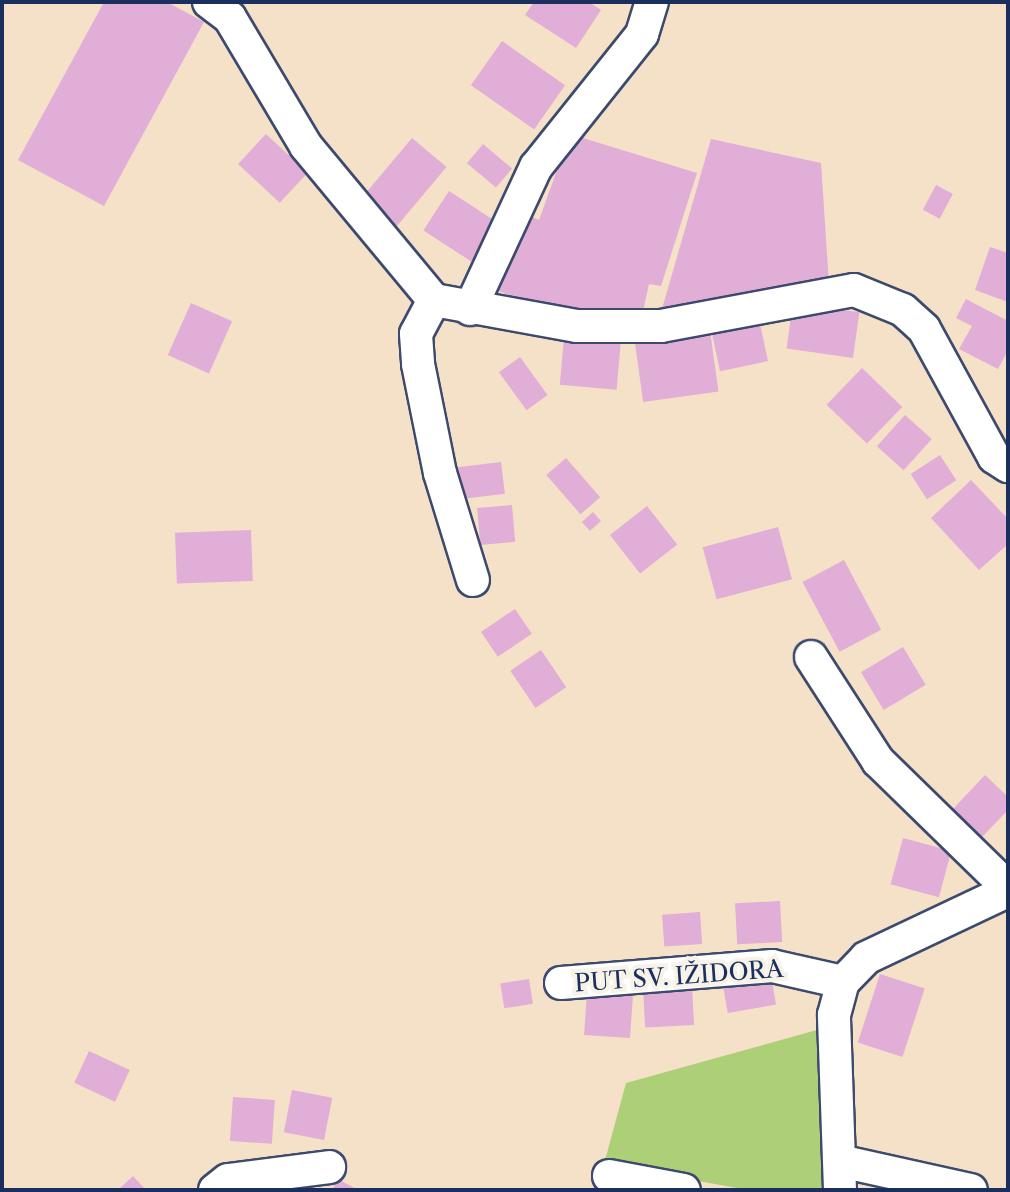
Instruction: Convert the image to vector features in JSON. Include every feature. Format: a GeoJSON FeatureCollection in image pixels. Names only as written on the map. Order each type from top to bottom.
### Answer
{"type":"FeatureCollection","features":[{"type":"Feature","properties":{"kind":"street"},"geometry":{"type":"LineString","coordinates":[[209,2],[230,18],[306,146],[434,300],[470,309],[577,326],[661,326],[854,290],[903,310],[924,329],[994,457],[1008,466]]}},
{"type":"Feature","properties":{"kind":"street"},"geometry":{"type":"LineString","coordinates":[[470,309],[536,167],[642,34],[652,2]]}},
{"type":"Feature","properties":{"kind":"street"},"geometry":{"type":"LineString","coordinates":[[434,300],[416,334],[418,364],[440,473],[473,580]]}},
{"type":"Feature","properties":{"kind":"street"},"geometry":{"type":"LineString","coordinates":[[811,657],[878,761],[1008,889],[866,958],[843,982],[834,1015],[840,1176],[971,1190]]}},
{"type":"Feature","properties":{"kind":"street","name":"PUT SV. IŽIDORA"},"geometry":{"type":"LineString","coordinates":[[561,983],[772,966],[843,982]]}},
{"type":"Feature","properties":{"kind":"street"},"geometry":{"type":"LineString","coordinates":[[215,1190],[228,1180],[329,1167]]}},
{"type":"Feature","properties":{"kind":"street"},"geometry":{"type":"LineString","coordinates":[[609,1176],[684,1190]]}},
{"type":"Feature","properties":{"kind":"green space"},"geometry":{"type":"Polygon","coordinates":[[[824,1028],[823,1190],[748,1190],[604,1164],[626,1083],[824,1028]]]}},
{"type":"Feature","properties":{"kind":"building"},"geometry":{"type":"Polygon","coordinates":[[[104,2],[167,2],[204,22],[104,206],[18,160],[104,2]]]}},
{"type":"Feature","properties":{"kind":"building"},"geometry":{"type":"Polygon","coordinates":[[[534,2],[589,2],[601,10],[576,48],[525,15],[534,2]]]}},
{"type":"Feature","properties":{"kind":"building"},"geometry":{"type":"Polygon","coordinates":[[[502,41],[565,85],[534,129],[471,85],[502,41]]]}},
{"type":"Feature","properties":{"kind":"building"},"geometry":{"type":"Polygon","coordinates":[[[266,134],[308,173],[280,203],[238,164],[266,134]]]}},
{"type":"Feature","properties":{"kind":"building"},"geometry":{"type":"Polygon","coordinates":[[[570,134],[697,173],[661,286],[649,284],[642,316],[560,313],[490,288],[526,214],[539,220],[570,134]]]}},
{"type":"Feature","properties":{"kind":"building"},"geometry":{"type":"Polygon","coordinates":[[[412,138],[446,167],[397,226],[363,197],[412,138]]]}},
{"type":"Feature","properties":{"kind":"building"},"geometry":{"type":"Polygon","coordinates":[[[711,139],[821,163],[829,284],[660,316],[711,139]]]}},
{"type":"Feature","properties":{"kind":"building"},"geometry":{"type":"Polygon","coordinates":[[[483,144],[512,168],[496,188],[467,163],[483,144]]]}},
{"type":"Feature","properties":{"kind":"building"},"geometry":{"type":"Polygon","coordinates":[[[936,185],[953,194],[940,219],[923,210],[936,185]]]}},
{"type":"Feature","properties":{"kind":"building"},"geometry":{"type":"Polygon","coordinates":[[[449,191],[498,223],[473,263],[423,230],[449,191]]]}},
{"type":"Feature","properties":{"kind":"building"},"geometry":{"type":"Polygon","coordinates":[[[990,247],[1008,253],[1008,302],[975,290],[990,247]]]}},
{"type":"Feature","properties":{"kind":"building"},"geometry":{"type":"Polygon","coordinates":[[[966,299],[1008,321],[1008,350],[998,369],[959,349],[972,326],[956,318],[966,299]]]}},
{"type":"Feature","properties":{"kind":"building"},"geometry":{"type":"Polygon","coordinates":[[[191,303],[232,321],[209,373],[168,355],[191,303]]]}},
{"type":"Feature","properties":{"kind":"building"},"geometry":{"type":"Polygon","coordinates":[[[793,303],[859,312],[853,358],[787,349],[793,303]]]}},
{"type":"Feature","properties":{"kind":"building"},"geometry":{"type":"Polygon","coordinates":[[[759,319],[768,361],[720,371],[711,329],[759,319]]]}},
{"type":"Feature","properties":{"kind":"building"},"geometry":{"type":"Polygon","coordinates":[[[710,331],[718,391],[643,402],[635,342],[710,331]]]}},
{"type":"Feature","properties":{"kind":"building"},"geometry":{"type":"Polygon","coordinates":[[[564,337],[621,342],[617,390],[560,385],[564,337]]]}},
{"type":"Feature","properties":{"kind":"building"},"geometry":{"type":"Polygon","coordinates":[[[520,357],[548,395],[527,410],[499,372],[520,357]]]}},
{"type":"Feature","properties":{"kind":"building"},"geometry":{"type":"Polygon","coordinates":[[[862,368],[902,407],[867,444],[827,405],[862,368]]]}},
{"type":"Feature","properties":{"kind":"building"},"geometry":{"type":"Polygon","coordinates":[[[905,415],[932,439],[904,470],[877,446],[905,415]]]}},
{"type":"Feature","properties":{"kind":"building"},"geometry":{"type":"Polygon","coordinates":[[[940,455],[956,480],[927,499],[911,474],[940,455]]]}},
{"type":"Feature","properties":{"kind":"building"},"geometry":{"type":"Polygon","coordinates":[[[566,458],[600,497],[580,514],[546,475],[566,458]]]}},
{"type":"Feature","properties":{"kind":"building"},"geometry":{"type":"Polygon","coordinates":[[[501,462],[505,494],[453,500],[449,468],[501,462]]]}},
{"type":"Feature","properties":{"kind":"building"},"geometry":{"type":"Polygon","coordinates":[[[971,480],[1008,519],[1008,544],[979,570],[931,518],[971,480]]]}},
{"type":"Feature","properties":{"kind":"building"},"geometry":{"type":"Polygon","coordinates":[[[512,505],[515,542],[480,545],[477,508],[512,505]]]}},
{"type":"Feature","properties":{"kind":"building"},"geometry":{"type":"Polygon","coordinates":[[[647,506],[677,545],[640,574],[610,535],[647,506]]]}},
{"type":"Feature","properties":{"kind":"building"},"geometry":{"type":"Polygon","coordinates":[[[593,512],[601,521],[590,531],[582,522],[593,512]]]}},
{"type":"Feature","properties":{"kind":"building"},"geometry":{"type":"Polygon","coordinates":[[[778,527],[792,579],[717,599],[703,547],[778,527]]]}},
{"type":"Feature","properties":{"kind":"building"},"geometry":{"type":"Polygon","coordinates":[[[251,530],[253,581],[177,584],[175,533],[251,530]]]}},
{"type":"Feature","properties":{"kind":"building"},"geometry":{"type":"Polygon","coordinates":[[[844,560],[881,630],[840,652],[803,582],[844,560]]]}},
{"type":"Feature","properties":{"kind":"building"},"geometry":{"type":"Polygon","coordinates":[[[515,609],[532,634],[498,657],[481,632],[515,609]]]}},
{"type":"Feature","properties":{"kind":"building"},"geometry":{"type":"Polygon","coordinates":[[[903,647],[926,685],[884,710],[861,672],[903,647]]]}},
{"type":"Feature","properties":{"kind":"building"},"geometry":{"type":"Polygon","coordinates":[[[541,650],[566,687],[535,708],[510,671],[541,650]]]}},
{"type":"Feature","properties":{"kind":"building"},"geometry":{"type":"Polygon","coordinates":[[[985,775],[1008,797],[1008,810],[982,837],[953,809],[985,775]]]}},
{"type":"Feature","properties":{"kind":"building"},"geometry":{"type":"Polygon","coordinates":[[[903,838],[951,851],[939,897],[891,884],[903,838]]]}},
{"type":"Feature","properties":{"kind":"building"},"geometry":{"type":"Polygon","coordinates":[[[780,901],[782,942],[737,944],[735,903],[780,901]]]}},
{"type":"Feature","properties":{"kind":"building"},"geometry":{"type":"Polygon","coordinates":[[[700,912],[702,944],[664,947],[662,915],[700,912]]]}},
{"type":"Feature","properties":{"kind":"building"},"geometry":{"type":"Polygon","coordinates":[[[880,974],[925,989],[902,1057],[858,1042],[880,974]]]}},
{"type":"Feature","properties":{"kind":"building"},"geometry":{"type":"Polygon","coordinates":[[[771,976],[776,1005],[728,1013],[723,985],[771,976]]]}},
{"type":"Feature","properties":{"kind":"building"},"geometry":{"type":"Polygon","coordinates":[[[529,979],[533,1004],[504,1008],[500,984],[529,979]]]}},
{"type":"Feature","properties":{"kind":"building"},"geometry":{"type":"Polygon","coordinates":[[[692,986],[694,1025],[645,1028],[643,989],[692,986]]]}},
{"type":"Feature","properties":{"kind":"building"},"geometry":{"type":"Polygon","coordinates":[[[587,993],[633,996],[630,1038],[584,1035],[587,993]]]}},
{"type":"Feature","properties":{"kind":"building"},"geometry":{"type":"Polygon","coordinates":[[[89,1051],[130,1070],[115,1102],[74,1083],[89,1051]]]}},
{"type":"Feature","properties":{"kind":"building"},"geometry":{"type":"Polygon","coordinates":[[[292,1090],[332,1098],[324,1140],[284,1132],[292,1090]]]}},
{"type":"Feature","properties":{"kind":"building"},"geometry":{"type":"Polygon","coordinates":[[[233,1097],[275,1100],[272,1144],[230,1141],[233,1097]]]}},
{"type":"Feature","properties":{"kind":"building"},"geometry":{"type":"Polygon","coordinates":[[[133,1176],[146,1190],[118,1190],[133,1176]]]}},
{"type":"Feature","properties":{"kind":"building"},"geometry":{"type":"Polygon","coordinates":[[[338,1179],[358,1190],[332,1190],[338,1179]]]}}]}
